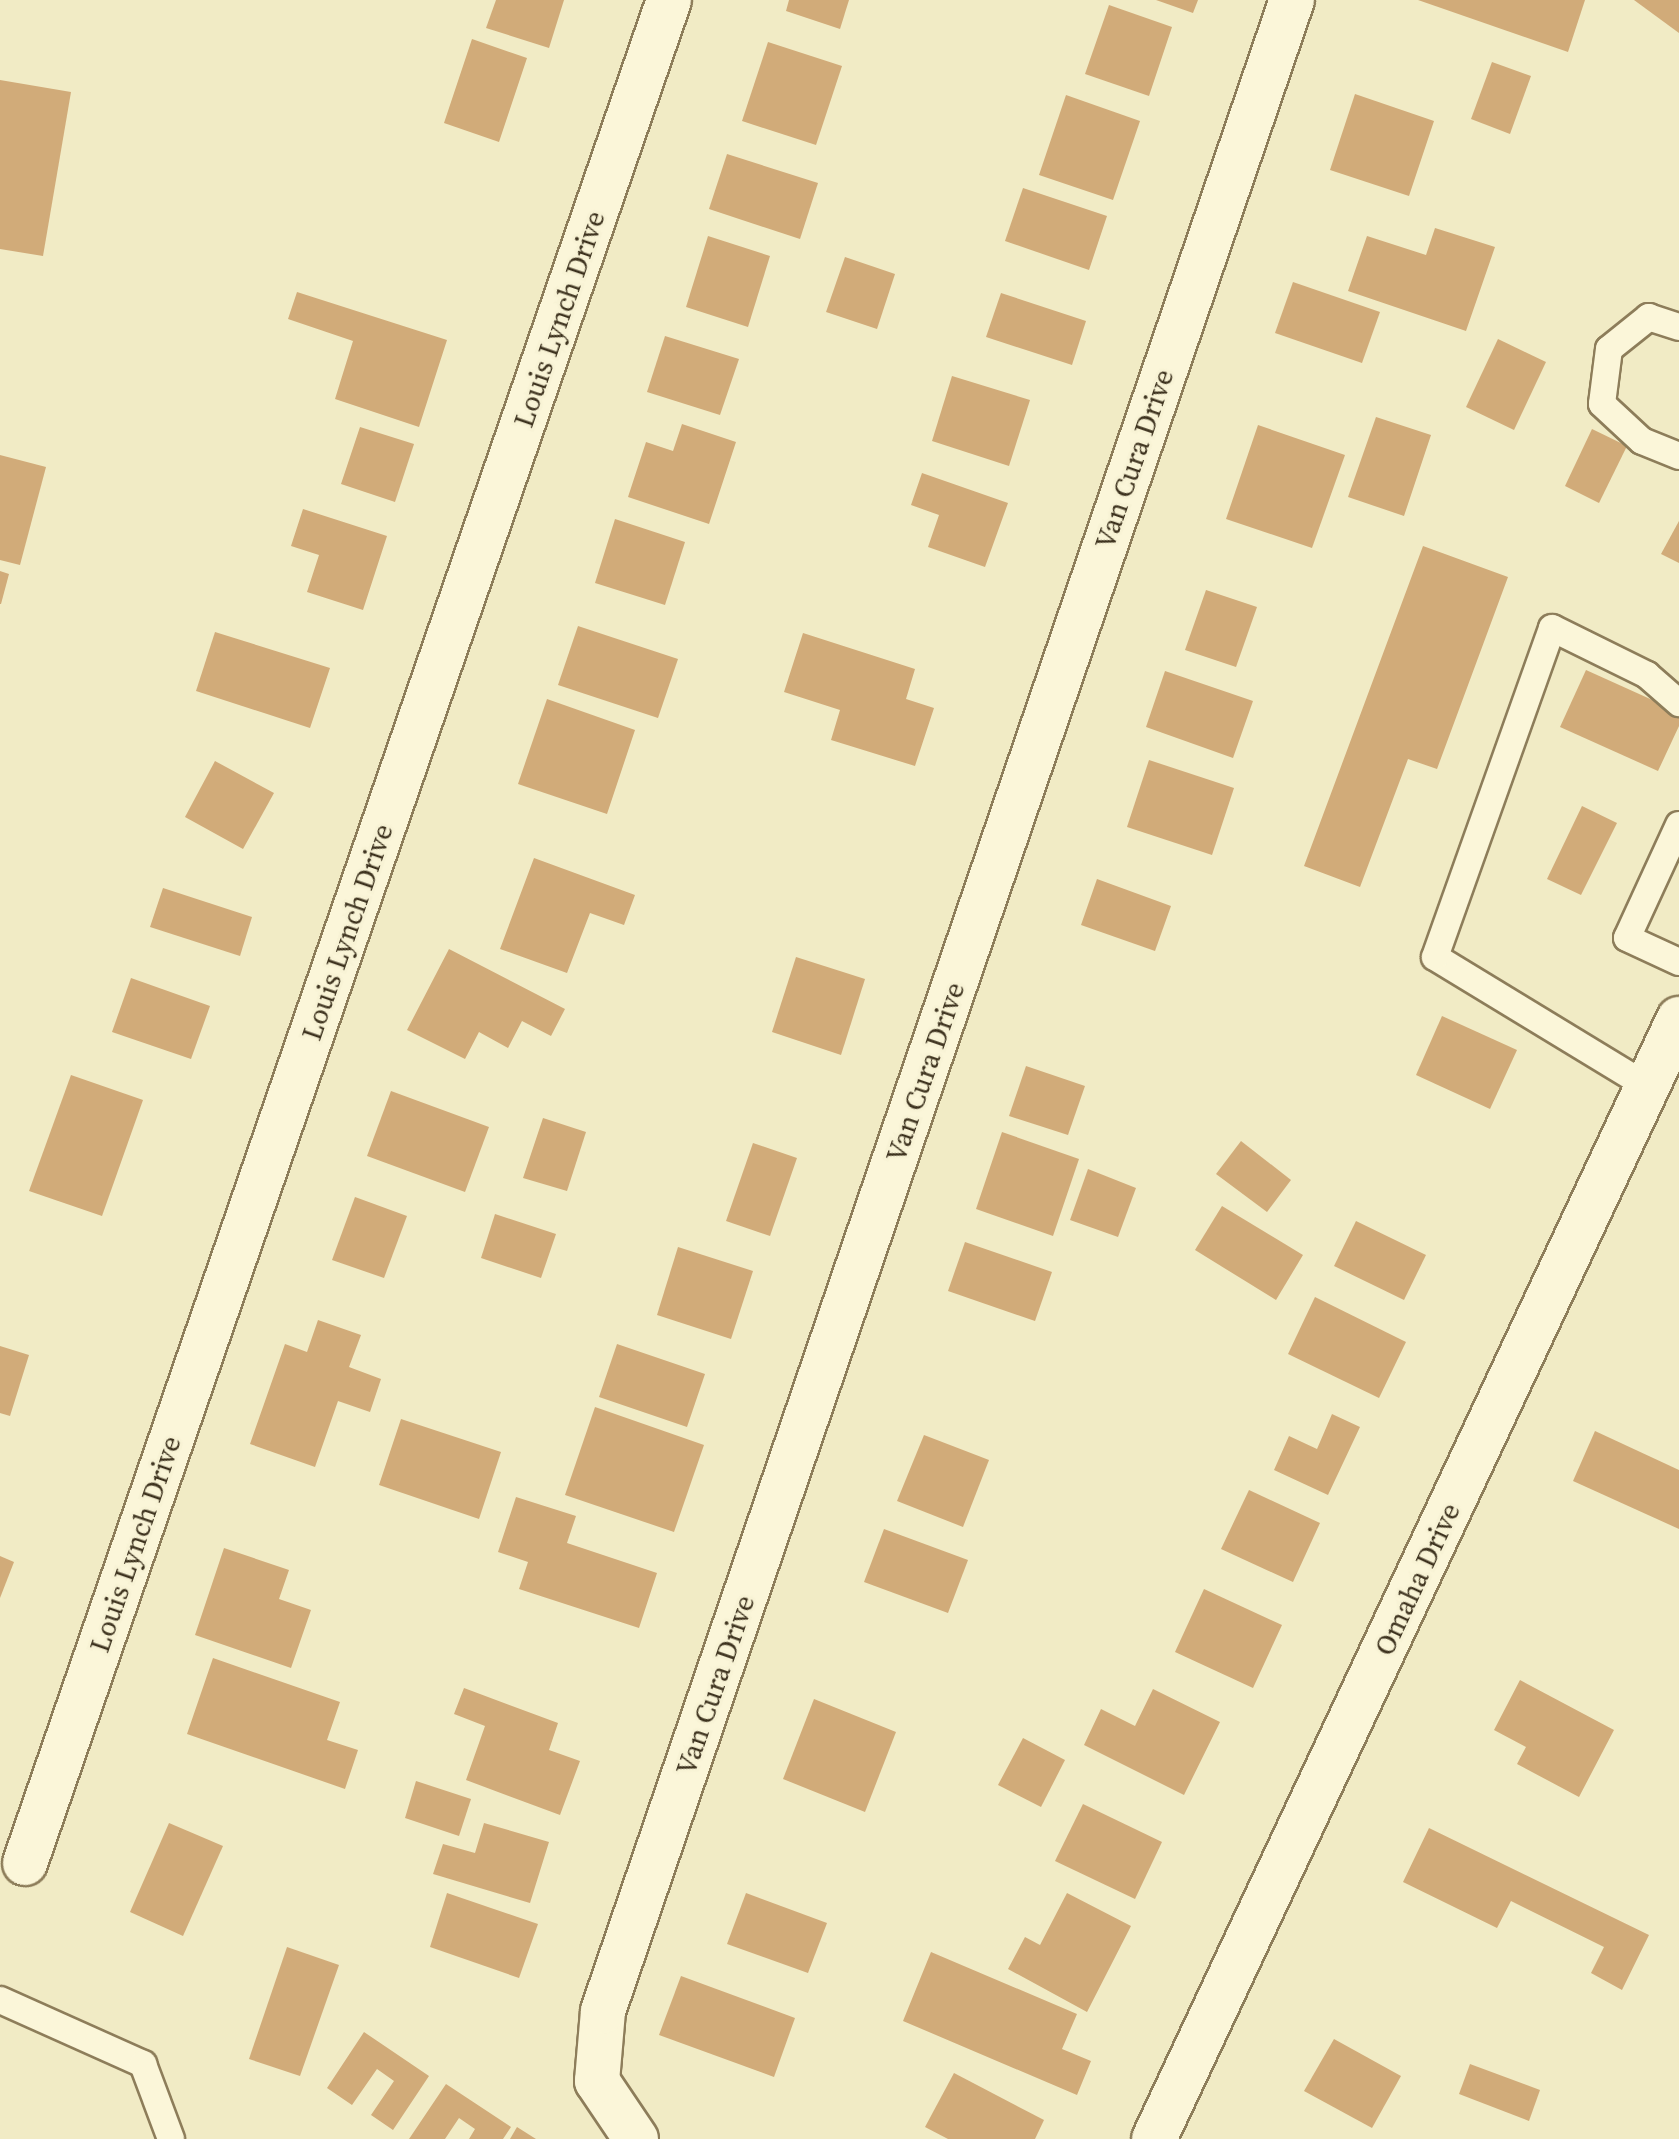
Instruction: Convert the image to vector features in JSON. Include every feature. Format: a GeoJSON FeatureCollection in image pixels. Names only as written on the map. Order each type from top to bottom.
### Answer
{"type":"FeatureCollection","features":[{"type":"Feature","properties":{"kind":"street","name":"Louis Lynch Drive"},"geometry":{"type":"LineString","coordinates":[[25,1863],[669,0]]}},
{"type":"Feature","properties":{"kind":"street","name":"Van Cura Drive"},"geometry":{"type":"LineString","coordinates":[[636,2139],[597,2081],[603,2011],[1292,0]]}},
{"type":"Feature","properties":{"kind":"street","name":"Omaha Drive"},"geometry":{"type":"LineString","coordinates":[[1154,2139],[1679,1019]]}},
{"type":"Feature","properties":{"kind":"lane"},"geometry":{"type":"LineString","coordinates":[[1679,327],[1649,317],[1609,349],[1602,404],[1642,441],[1679,456]]}},
{"type":"Feature","properties":{"kind":"lane"},"geometry":{"type":"LineString","coordinates":[[1647,1086],[1435,957],[1552,628],[1647,675],[1679,703]]}},
{"type":"Feature","properties":{"kind":"lane"},"geometry":{"type":"LineString","coordinates":[[1675,842],[1627,938],[1679,962]]}},
{"type":"Feature","properties":{"kind":"lane"},"geometry":{"type":"LineString","coordinates":[[0,2000],[143,2064],[171,2139]]}},
{"type":"Feature","properties":{"kind":"building"},"geometry":{"type":"Polygon","coordinates":[[[496,0],[564,0],[549,48],[486,28],[496,0]]]}},
{"type":"Feature","properties":{"kind":"building"},"geometry":{"type":"Polygon","coordinates":[[[789,0],[849,0],[840,29],[786,11],[789,0]]]}},
{"type":"Feature","properties":{"kind":"building"},"geometry":{"type":"Polygon","coordinates":[[[1156,0],[1198,0],[1193,13],[1156,0]]]}},
{"type":"Feature","properties":{"kind":"building"},"geometry":{"type":"Polygon","coordinates":[[[1418,0],[1585,0],[1568,52],[1418,0]]]}},
{"type":"Feature","properties":{"kind":"building"},"geometry":{"type":"Polygon","coordinates":[[[1634,0],[1679,0],[1679,33],[1634,0]]]}},
{"type":"Feature","properties":{"kind":"building"},"geometry":{"type":"Polygon","coordinates":[[[1109,5],[1172,27],[1149,96],[1085,74],[1109,5]]]}},
{"type":"Feature","properties":{"kind":"building"},"geometry":{"type":"Polygon","coordinates":[[[472,39],[527,58],[499,142],[444,123],[472,39]]]}},
{"type":"Feature","properties":{"kind":"building"},"geometry":{"type":"Polygon","coordinates":[[[768,42],[842,66],[816,145],[742,121],[768,42]]]}},
{"type":"Feature","properties":{"kind":"building"},"geometry":{"type":"Polygon","coordinates":[[[1492,62],[1531,76],[1510,134],[1471,119],[1492,62]]]}},
{"type":"Feature","properties":{"kind":"building"},"geometry":{"type":"Polygon","coordinates":[[[0,80],[71,92],[43,256],[0,249],[0,80]]]}},
{"type":"Feature","properties":{"kind":"building"},"geometry":{"type":"Polygon","coordinates":[[[1355,94],[1434,121],[1409,196],[1330,170],[1355,94]]]}},
{"type":"Feature","properties":{"kind":"building"},"geometry":{"type":"Polygon","coordinates":[[[1066,95],[1140,121],[1113,200],[1039,175],[1066,95]]]}},
{"type":"Feature","properties":{"kind":"building"},"geometry":{"type":"Polygon","coordinates":[[[727,154],[818,183],[800,239],[709,209],[727,154]]]}},
{"type":"Feature","properties":{"kind":"building"},"geometry":{"type":"Polygon","coordinates":[[[1023,188],[1107,216],[1089,270],[1005,241],[1023,188]]]}},
{"type":"Feature","properties":{"kind":"building"},"geometry":{"type":"Polygon","coordinates":[[[1435,228],[1495,247],[1466,331],[1348,291],[1367,236],[1426,255],[1435,228]]]}},
{"type":"Feature","properties":{"kind":"building"},"geometry":{"type":"Polygon","coordinates":[[[708,236],[770,256],[748,327],[686,307],[708,236]]]}},
{"type":"Feature","properties":{"kind":"building"},"geometry":{"type":"Polygon","coordinates":[[[845,257],[895,274],[877,329],[826,312],[845,257]]]}},
{"type":"Feature","properties":{"kind":"building"},"geometry":{"type":"Polygon","coordinates":[[[1293,282],[1380,312],[1362,363],[1275,333],[1293,282]]]}},
{"type":"Feature","properties":{"kind":"building"},"geometry":{"type":"Polygon","coordinates":[[[297,292],[447,340],[419,427],[335,399],[353,341],[288,319],[297,292]]]}},
{"type":"Feature","properties":{"kind":"building"},"geometry":{"type":"Polygon","coordinates":[[[1001,293],[1086,321],[1072,365],[986,337],[1001,293]]]}},
{"type":"Feature","properties":{"kind":"building"},"geometry":{"type":"Polygon","coordinates":[[[665,336],[739,359],[720,415],[647,392],[665,336]]]}},
{"type":"Feature","properties":{"kind":"building"},"geometry":{"type":"Polygon","coordinates":[[[1498,339],[1546,362],[1514,430],[1466,407],[1498,339]]]}},
{"type":"Feature","properties":{"kind":"building"},"geometry":{"type":"Polygon","coordinates":[[[952,376],[1030,400],[1009,466],[932,441],[952,376]]]}},
{"type":"Feature","properties":{"kind":"building"},"geometry":{"type":"Polygon","coordinates":[[[1376,417],[1431,435],[1404,516],[1348,497],[1376,417]]]}},
{"type":"Feature","properties":{"kind":"building"},"geometry":{"type":"Polygon","coordinates":[[[682,424],[736,442],[709,524],[628,497],[646,442],[673,451],[682,424]]]}},
{"type":"Feature","properties":{"kind":"building"},"geometry":{"type":"Polygon","coordinates":[[[1258,425],[1345,455],[1312,548],[1226,519],[1258,425]]]}},
{"type":"Feature","properties":{"kind":"building"},"geometry":{"type":"Polygon","coordinates":[[[360,427],[414,444],[395,502],[341,484],[360,427]]]}},
{"type":"Feature","properties":{"kind":"building"},"geometry":{"type":"Polygon","coordinates":[[[1592,429],[1627,446],[1599,503],[1565,486],[1592,429]]]}},
{"type":"Feature","properties":{"kind":"building"},"geometry":{"type":"Polygon","coordinates":[[[0,455],[46,467],[20,565],[0,560],[0,455]]]}},
{"type":"Feature","properties":{"kind":"building"},"geometry":{"type":"Polygon","coordinates":[[[922,473],[1008,503],[985,567],[928,547],[939,515],[911,505],[922,473]]]}},
{"type":"Feature","properties":{"kind":"building"},"geometry":{"type":"Polygon","coordinates":[[[303,509],[387,536],[363,610],[307,592],[319,555],[291,546],[303,509]]]}},
{"type":"Feature","properties":{"kind":"building"},"geometry":{"type":"Polygon","coordinates":[[[615,519],[685,542],[665,605],[595,583],[615,519]]]}},
{"type":"Feature","properties":{"kind":"building"},"geometry":{"type":"Polygon","coordinates":[[[1679,521],[1679,563],[1661,554],[1679,521]]]}},
{"type":"Feature","properties":{"kind":"building"},"geometry":{"type":"Polygon","coordinates":[[[1423,546],[1508,577],[1437,769],[1408,759],[1360,887],[1304,866],[1423,546]]]}},
{"type":"Feature","properties":{"kind":"building"},"geometry":{"type":"Polygon","coordinates":[[[0,571],[9,574],[1,604],[0,604],[0,571]]]}},
{"type":"Feature","properties":{"kind":"building"},"geometry":{"type":"Polygon","coordinates":[[[1206,590],[1257,607],[1236,667],[1185,650],[1206,590]]]}},
{"type":"Feature","properties":{"kind":"building"},"geometry":{"type":"Polygon","coordinates":[[[578,626],[678,659],[658,718],[558,685],[578,626]]]}},
{"type":"Feature","properties":{"kind":"building"},"geometry":{"type":"Polygon","coordinates":[[[215,632],[330,668],[310,728],[196,691],[215,632]]]}},
{"type":"Feature","properties":{"kind":"building"},"geometry":{"type":"Polygon","coordinates":[[[803,633],[915,669],[906,699],[934,708],[915,766],[831,740],[840,710],[784,692],[803,633]]]}},
{"type":"Feature","properties":{"kind":"building"},"geometry":{"type":"Polygon","coordinates":[[[1586,670],[1679,712],[1679,726],[1658,771],[1560,727],[1586,670]]]}},
{"type":"Feature","properties":{"kind":"building"},"geometry":{"type":"Polygon","coordinates":[[[1165,671],[1253,701],[1233,758],[1146,727],[1165,671]]]}},
{"type":"Feature","properties":{"kind":"building"},"geometry":{"type":"Polygon","coordinates":[[[547,699],[635,730],[607,814],[518,784],[547,699]]]}},
{"type":"Feature","properties":{"kind":"building"},"geometry":{"type":"Polygon","coordinates":[[[1149,760],[1234,788],[1212,855],[1127,827],[1149,760]]]}},
{"type":"Feature","properties":{"kind":"building"},"geometry":{"type":"Polygon","coordinates":[[[215,761],[274,793],[243,849],[185,817],[215,761]]]}},
{"type":"Feature","properties":{"kind":"building"},"geometry":{"type":"Polygon","coordinates":[[[1582,806],[1617,823],[1581,895],[1547,879],[1582,806]]]}},
{"type":"Feature","properties":{"kind":"building"},"geometry":{"type":"Polygon","coordinates":[[[534,858],[635,895],[624,925],[590,913],[567,973],[500,949],[534,858]]]}},
{"type":"Feature","properties":{"kind":"building"},"geometry":{"type":"Polygon","coordinates":[[[1097,879],[1171,906],[1155,951],[1081,925],[1097,879]]]}},
{"type":"Feature","properties":{"kind":"building"},"geometry":{"type":"Polygon","coordinates":[[[163,888],[252,917],[240,956],[150,927],[163,888]]]}},
{"type":"Feature","properties":{"kind":"building"},"geometry":{"type":"Polygon","coordinates":[[[449,949],[565,1009],[551,1036],[522,1021],[508,1048],[479,1032],[465,1059],[407,1030],[449,949]]]}},
{"type":"Feature","properties":{"kind":"building"},"geometry":{"type":"Polygon","coordinates":[[[796,957],[865,979],[841,1055],[772,1032],[796,957]]]}},
{"type":"Feature","properties":{"kind":"building"},"geometry":{"type":"Polygon","coordinates":[[[131,978],[210,1006],[191,1059],[112,1032],[131,978]]]}},
{"type":"Feature","properties":{"kind":"building"},"geometry":{"type":"Polygon","coordinates":[[[1442,1016],[1517,1050],[1490,1109],[1416,1075],[1442,1016]]]}},
{"type":"Feature","properties":{"kind":"building"},"geometry":{"type":"Polygon","coordinates":[[[1026,1066],[1085,1086],[1068,1135],[1009,1116],[1026,1066]]]}},
{"type":"Feature","properties":{"kind":"building"},"geometry":{"type":"Polygon","coordinates":[[[71,1075],[143,1100],[102,1216],[29,1191],[71,1075]]]}},
{"type":"Feature","properties":{"kind":"building"},"geometry":{"type":"Polygon","coordinates":[[[391,1091],[489,1127],[465,1192],[367,1156],[391,1091]]]}},
{"type":"Feature","properties":{"kind":"building"},"geometry":{"type":"Polygon","coordinates":[[[543,1118],[586,1132],[567,1191],[523,1178],[543,1118]]]}},
{"type":"Feature","properties":{"kind":"building"},"geometry":{"type":"Polygon","coordinates":[[[1002,1132],[1079,1159],[1053,1236],[976,1209],[1002,1132]]]}},
{"type":"Feature","properties":{"kind":"building"},"geometry":{"type":"Polygon","coordinates":[[[1241,1141],[1291,1180],[1267,1212],[1216,1174],[1241,1141]]]}},
{"type":"Feature","properties":{"kind":"building"},"geometry":{"type":"Polygon","coordinates":[[[753,1143],[797,1158],[770,1236],[726,1221],[753,1143]]]}},
{"type":"Feature","properties":{"kind":"building"},"geometry":{"type":"Polygon","coordinates":[[[1088,1169],[1136,1188],[1118,1237],[1070,1220],[1088,1169]]]}},
{"type":"Feature","properties":{"kind":"building"},"geometry":{"type":"Polygon","coordinates":[[[355,1197],[407,1216],[384,1278],[332,1260],[355,1197]]]}},
{"type":"Feature","properties":{"kind":"building"},"geometry":{"type":"Polygon","coordinates":[[[1222,1206],[1303,1255],[1276,1300],[1195,1250],[1222,1206]]]}},
{"type":"Feature","properties":{"kind":"building"},"geometry":{"type":"Polygon","coordinates":[[[495,1214],[556,1234],[541,1278],[481,1258],[495,1214]]]}},
{"type":"Feature","properties":{"kind":"building"},"geometry":{"type":"Polygon","coordinates":[[[1356,1221],[1426,1255],[1404,1300],[1334,1266],[1356,1221]]]}},
{"type":"Feature","properties":{"kind":"building"},"geometry":{"type":"Polygon","coordinates":[[[965,1242],[1052,1272],[1035,1321],[948,1291],[965,1242]]]}},
{"type":"Feature","properties":{"kind":"building"},"geometry":{"type":"Polygon","coordinates":[[[678,1247],[753,1271],[731,1339],[657,1315],[678,1247]]]}},
{"type":"Feature","properties":{"kind":"building"},"geometry":{"type":"Polygon","coordinates":[[[1315,1297],[1406,1342],[1379,1398],[1288,1354],[1315,1297]]]}},
{"type":"Feature","properties":{"kind":"building"},"geometry":{"type":"Polygon","coordinates":[[[318,1320],[361,1335],[349,1367],[381,1379],[370,1412],[338,1401],[315,1467],[250,1444],[285,1344],[307,1352],[318,1320]]]}},
{"type":"Feature","properties":{"kind":"building"},"geometry":{"type":"Polygon","coordinates":[[[617,1344],[705,1374],[687,1427],[599,1397],[617,1344]]]}},
{"type":"Feature","properties":{"kind":"building"},"geometry":{"type":"Polygon","coordinates":[[[0,1346],[29,1355],[10,1416],[0,1413],[0,1346]]]}},
{"type":"Feature","properties":{"kind":"building"},"geometry":{"type":"Polygon","coordinates":[[[595,1407],[704,1445],[674,1532],[565,1495],[595,1407]]]}},
{"type":"Feature","properties":{"kind":"building"},"geometry":{"type":"Polygon","coordinates":[[[1332,1414],[1360,1427],[1328,1495],[1274,1470],[1289,1436],[1317,1449],[1332,1414]]]}},
{"type":"Feature","properties":{"kind":"building"},"geometry":{"type":"Polygon","coordinates":[[[401,1419],[501,1452],[479,1519],[379,1485],[401,1419]]]}},
{"type":"Feature","properties":{"kind":"building"},"geometry":{"type":"Polygon","coordinates":[[[1595,1431],[1679,1470],[1679,1529],[1573,1481],[1595,1431]]]}},
{"type":"Feature","properties":{"kind":"building"},"geometry":{"type":"Polygon","coordinates":[[[924,1435],[989,1460],[963,1527],[897,1501],[924,1435]]]}},
{"type":"Feature","properties":{"kind":"building"},"geometry":{"type":"Polygon","coordinates":[[[1249,1490],[1320,1523],[1293,1582],[1221,1549],[1249,1490]]]}},
{"type":"Feature","properties":{"kind":"building"},"geometry":{"type":"Polygon","coordinates":[[[516,1497],[576,1516],[567,1543],[657,1573],[639,1628],[519,1589],[528,1562],[498,1552],[516,1497]]]}},
{"type":"Feature","properties":{"kind":"building"},"geometry":{"type":"Polygon","coordinates":[[[884,1529],[968,1560],[948,1613],[864,1582],[884,1529]]]}},
{"type":"Feature","properties":{"kind":"building"},"geometry":{"type":"Polygon","coordinates":[[[224,1548],[289,1570],[279,1599],[311,1610],[291,1668],[195,1635],[224,1548]]]}},
{"type":"Feature","properties":{"kind":"building"},"geometry":{"type":"Polygon","coordinates":[[[0,1556],[14,1562],[0,1598],[0,1556]]]}},
{"type":"Feature","properties":{"kind":"building"},"geometry":{"type":"Polygon","coordinates":[[[1204,1589],[1282,1625],[1253,1688],[1175,1652],[1204,1589]]]}},
{"type":"Feature","properties":{"kind":"building"},"geometry":{"type":"Polygon","coordinates":[[[213,1658],[340,1702],[327,1740],[358,1750],[345,1789],[187,1734],[213,1658]]]}},
{"type":"Feature","properties":{"kind":"building"},"geometry":{"type":"Polygon","coordinates":[[[1520,1680],[1614,1730],[1579,1797],[1517,1764],[1526,1747],[1494,1730],[1520,1680]]]}},
{"type":"Feature","properties":{"kind":"building"},"geometry":{"type":"Polygon","coordinates":[[[464,1688],[558,1723],[549,1750],[580,1761],[560,1815],[466,1780],[485,1726],[454,1714],[464,1688]]]}},
{"type":"Feature","properties":{"kind":"building"},"geometry":{"type":"Polygon","coordinates":[[[1153,1689],[1220,1722],[1184,1795],[1084,1745],[1101,1709],[1135,1726],[1153,1689]]]}},
{"type":"Feature","properties":{"kind":"building"},"geometry":{"type":"Polygon","coordinates":[[[814,1699],[896,1732],[865,1812],[783,1779],[814,1699]]]}},
{"type":"Feature","properties":{"kind":"building"},"geometry":{"type":"Polygon","coordinates":[[[1023,1738],[1065,1760],[1041,1807],[998,1785],[1023,1738]]]}},
{"type":"Feature","properties":{"kind":"building"},"geometry":{"type":"Polygon","coordinates":[[[416,1781],[471,1799],[459,1836],[405,1818],[416,1781]]]}},
{"type":"Feature","properties":{"kind":"building"},"geometry":{"type":"Polygon","coordinates":[[[1083,1804],[1162,1842],[1135,1899],[1055,1861],[1083,1804]]]}},
{"type":"Feature","properties":{"kind":"building"},"geometry":{"type":"Polygon","coordinates":[[[169,1823],[223,1846],[183,1936],[130,1912],[169,1823]]]}},
{"type":"Feature","properties":{"kind":"building"},"geometry":{"type":"Polygon","coordinates":[[[484,1823],[549,1842],[530,1903],[433,1874],[443,1844],[475,1853],[484,1823]]]}},
{"type":"Feature","properties":{"kind":"building"},"geometry":{"type":"Polygon","coordinates":[[[1429,1828],[1649,1935],[1622,1990],[1591,1973],[1604,1947],[1511,1901],[1497,1928],[1403,1882],[1429,1828]]]}},
{"type":"Feature","properties":{"kind":"building"},"geometry":{"type":"Polygon","coordinates":[[[447,1893],[538,1924],[519,1978],[430,1947],[447,1893]]]}},
{"type":"Feature","properties":{"kind":"building"},"geometry":{"type":"Polygon","coordinates":[[[746,1893],[827,1923],[808,1973],[727,1944],[746,1893]]]}},
{"type":"Feature","properties":{"kind":"building"},"geometry":{"type":"Polygon","coordinates":[[[1067,1893],[1131,1926],[1087,2012],[1008,1969],[1025,1937],[1040,1945],[1067,1893]]]}},
{"type":"Feature","properties":{"kind":"building"},"geometry":{"type":"Polygon","coordinates":[[[287,1947],[339,1965],[300,2076],[249,2059],[287,1947]]]}},
{"type":"Feature","properties":{"kind":"building"},"geometry":{"type":"Polygon","coordinates":[[[931,1952],[1077,2014],[1062,2049],[1091,2061],[1077,2095],[903,2021],[931,1952]]]}},
{"type":"Feature","properties":{"kind":"building"},"geometry":{"type":"Polygon","coordinates":[[[681,1976],[795,2018],[774,2077],[659,2035],[681,1976]]]}},
{"type":"Feature","properties":{"kind":"building"},"geometry":{"type":"Polygon","coordinates":[[[364,2032],[429,2076],[393,2130],[371,2115],[394,2081],[377,2069],[352,2105],[327,2088],[364,2032]]]}},
{"type":"Feature","properties":{"kind":"building"},"geometry":{"type":"Polygon","coordinates":[[[1334,2039],[1401,2076],[1372,2128],[1304,2091],[1334,2039]]]}},
{"type":"Feature","properties":{"kind":"building"},"geometry":{"type":"Polygon","coordinates":[[[1470,2064],[1540,2090],[1529,2121],[1459,2094],[1470,2064]]]}},
{"type":"Feature","properties":{"kind":"building"},"geometry":{"type":"Polygon","coordinates":[[[954,2073],[1044,2120],[1035,2139],[948,2139],[925,2127],[954,2073]]]}},
{"type":"Feature","properties":{"kind":"building"},"geometry":{"type":"Polygon","coordinates":[[[446,2084],[511,2127],[503,2139],[469,2139],[475,2129],[459,2118],[445,2139],[409,2139],[446,2084]]]}},
{"type":"Feature","properties":{"kind":"building"},"geometry":{"type":"Polygon","coordinates":[[[517,2127],[536,2139],[510,2139],[517,2127]]]}}]}
